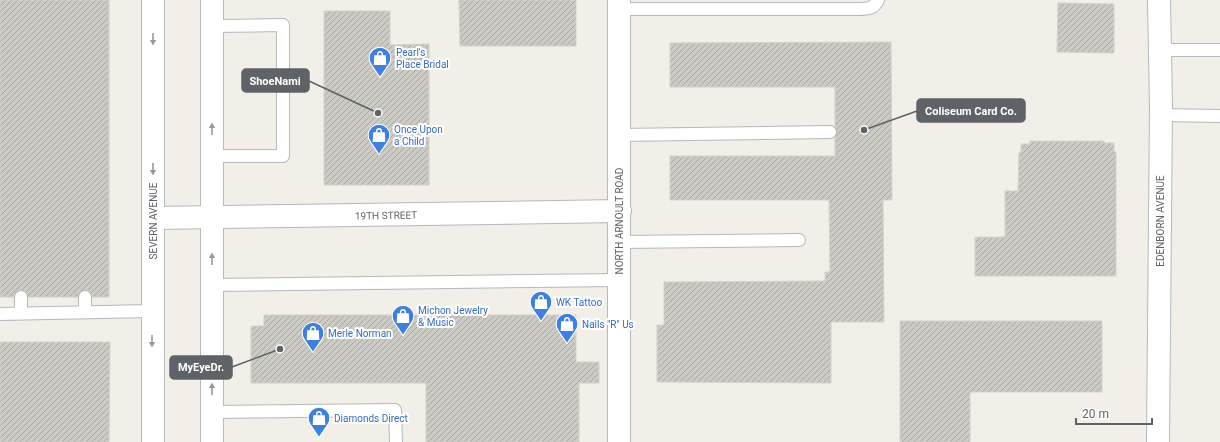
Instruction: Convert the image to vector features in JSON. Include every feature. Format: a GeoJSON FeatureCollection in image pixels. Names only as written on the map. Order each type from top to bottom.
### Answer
{"type":"FeatureCollection","features":[{"type":"Feature","properties":{"kind":"street","name":"SEVERN AVENUE"},"geometry":{"type":"LineString","coordinates":[[153,0],[153,442]]}},
{"type":"Feature","properties":{"kind":"street"},"geometry":{"type":"LineString","coordinates":[[212,0],[212,442]]}},
{"type":"Feature","properties":{"kind":"street","name":"EDENBORN AVENUE"},"geometry":{"type":"LineString","coordinates":[[1158,442],[1160,115],[1159,0]]}},
{"type":"Feature","properties":{"kind":"street","name":"NORTH ARNOULT ROAD"},"geometry":{"type":"LineString","coordinates":[[619,442],[620,5]]}},
{"type":"Feature","properties":{"kind":"street","name":"19TH STREET"},"geometry":{"type":"LineString","coordinates":[[153,218],[620,211]]}},
{"type":"Feature","properties":{"kind":"lane"},"geometry":{"type":"LineString","coordinates":[[620,5],[686,4],[858,9],[870,8],[876,4],[878,0]]}},
{"type":"Feature","properties":{"kind":"lane"},"geometry":{"type":"LineString","coordinates":[[212,26],[282,26],[283,125],[283,156],[212,156]]}},
{"type":"Feature","properties":{"kind":"lane"},"geometry":{"type":"LineString","coordinates":[[1160,50],[1220,50]]}},
{"type":"Feature","properties":{"kind":"lane"},"geometry":{"type":"LineString","coordinates":[[1160,115],[1220,116]]}},
{"type":"Feature","properties":{"kind":"lane"},"geometry":{"type":"LineString","coordinates":[[619,135],[830,132]]}},
{"type":"Feature","properties":{"kind":"lane"},"geometry":{"type":"LineString","coordinates":[[620,242],[799,240]]}},
{"type":"Feature","properties":{"kind":"lane"},"geometry":{"type":"LineString","coordinates":[[212,285],[619,280]]}},
{"type":"Feature","properties":{"kind":"lane"},"geometry":{"type":"LineString","coordinates":[[21,297],[21,313]]}},
{"type":"Feature","properties":{"kind":"lane"},"geometry":{"type":"LineString","coordinates":[[85,297],[85,312]]}},
{"type":"Feature","properties":{"kind":"lane"},"geometry":{"type":"LineString","coordinates":[[0,314],[152,311]]}},
{"type":"Feature","properties":{"kind":"lane"},"geometry":{"type":"LineString","coordinates":[[212,412],[395,410],[396,442]]}},
{"type":"Feature","properties":{"kind":"lane"},"geometry":{"type":"LineString","coordinates":[[1148,442],[1158,442]]}},
{"type":"Feature","properties":{"kind":"building"},"geometry":{"type":"Polygon","coordinates":[[[0,0],[109,0],[109,297],[92,297],[89,291],[85,290],[79,293],[78,297],[28,297],[25,291],[21,290],[15,293],[14,297],[0,297],[0,0]]]}},
{"type":"Feature","properties":{"kind":"building"},"geometry":{"type":"Polygon","coordinates":[[[459,0],[576,0],[576,46],[460,46],[459,0]]]}},
{"type":"Feature","properties":{"kind":"building"},"geometry":{"type":"Polygon","coordinates":[[[1058,3],[1114,4],[1114,53],[1057,52],[1058,3]]]}},
{"type":"Feature","properties":{"kind":"building"},"geometry":{"type":"Polygon","coordinates":[[[324,11],[390,11],[390,45],[429,44],[429,185],[324,185],[324,11]]]}},
{"type":"Feature","properties":{"kind":"building"},"geometry":{"type":"Polygon","coordinates":[[[891,42],[892,200],[883,200],[884,322],[831,322],[831,383],[657,382],[657,325],[664,325],[664,282],[825,281],[825,272],[830,272],[829,200],[670,200],[670,156],[835,156],[835,137],[837,132],[835,127],[835,87],[670,87],[670,43],[891,42]]]}},
{"type":"Feature","properties":{"kind":"building"},"geometry":{"type":"Polygon","coordinates":[[[1030,141],[1104,141],[1104,143],[1114,143],[1114,152],[1116,152],[1116,276],[975,276],[975,237],[1005,237],[1005,191],[1018,191],[1019,152],[1021,152],[1021,144],[1030,144],[1030,141]]]}},
{"type":"Feature","properties":{"kind":"building"},"geometry":{"type":"Polygon","coordinates":[[[264,315],[576,315],[576,362],[599,362],[599,383],[579,383],[579,442],[426,442],[426,383],[251,383],[251,326],[264,326],[264,315]]]}},
{"type":"Feature","properties":{"kind":"building"},"geometry":{"type":"Polygon","coordinates":[[[900,321],[1102,321],[1102,392],[970,392],[970,442],[900,442],[900,321]]]}},
{"type":"Feature","properties":{"kind":"building"},"geometry":{"type":"Polygon","coordinates":[[[0,342],[110,342],[109,442],[0,442],[0,342]]]}},
{"type":"Feature","properties":{"kind":"place","name":"Pearl's Place Bridal"},"geometry":{"type":"Point","coordinates":[380,78]}},
{"type":"Feature","properties":{"kind":"place","name":"ShoeNami"},"geometry":{"type":"Point","coordinates":[378,113]}},
{"type":"Feature","properties":{"kind":"place","name":"Coliseum Card Co."},"geometry":{"type":"Point","coordinates":[864,130]}},
{"type":"Feature","properties":{"kind":"place","name":"Once Upon a Child"},"geometry":{"type":"Point","coordinates":[379,154]}},
{"type":"Feature","properties":{"kind":"place","name":"WK Tattoo"},"geometry":{"type":"Point","coordinates":[541,322]}},
{"type":"Feature","properties":{"kind":"place","name":"Michon Jewelry & Music"},"geometry":{"type":"Point","coordinates":[403,336]}},
{"type":"Feature","properties":{"kind":"place","name":"Nails \"R\" Us"},"geometry":{"type":"Point","coordinates":[567,344]}},
{"type":"Feature","properties":{"kind":"place","name":"MyEyeDr."},"geometry":{"type":"Point","coordinates":[280,349]}},
{"type":"Feature","properties":{"kind":"place","name":"Merle Norman"},"geometry":{"type":"Point","coordinates":[313,352]}},
{"type":"Feature","properties":{"kind":"place","name":"Diamonds Direct"},"geometry":{"type":"Point","coordinates":[319,438]}}]}
